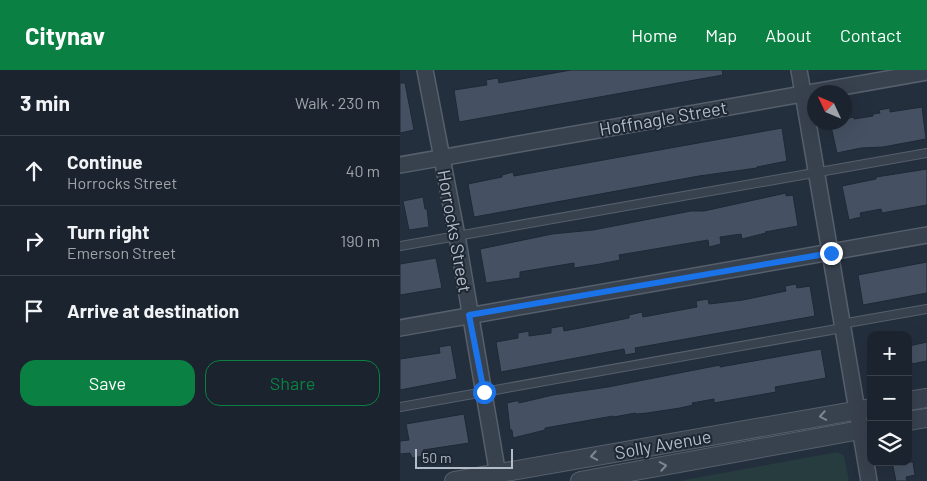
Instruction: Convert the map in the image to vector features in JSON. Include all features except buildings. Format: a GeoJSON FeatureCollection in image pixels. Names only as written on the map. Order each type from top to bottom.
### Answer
{"type":"FeatureCollection","features":[{"type":"Feature","properties":{"kind":"street","name":"Horrocks Street"},"geometry":{"type":"LineString","coordinates":[[425,70],[498,477]]}},
{"type":"Feature","properties":{"kind":"street"},"geometry":{"type":"LineString","coordinates":[[799,70],[842,326],[864,409],[869,481]]}},
{"type":"Feature","properties":{"kind":"street","name":"Hoffnagle Street"},"geometry":{"type":"LineString","coordinates":[[400,165],[927,72]]}},
{"type":"Feature","properties":{"kind":"street"},"geometry":{"type":"LineString","coordinates":[[400,328],[927,235]]}},
{"type":"Feature","properties":{"kind":"street"},"geometry":{"type":"LineString","coordinates":[[912,400],[927,398]]}},
{"type":"Feature","properties":{"kind":"street","name":"Solly Avenue"},"geometry":{"type":"LineString","coordinates":[[454,481],[498,477],[864,409]]}},
{"type":"Feature","properties":{"kind":"street"},"geometry":{"type":"LineString","coordinates":[[912,421],[927,418]]}},
{"type":"Feature","properties":{"kind":"street","name":"Solly Avenue"},"geometry":{"type":"LineString","coordinates":[[580,481],[866,429]]}},
{"type":"Feature","properties":{"kind":"lane"},"geometry":{"type":"LineString","coordinates":[[400,246],[927,153]]}},
{"type":"Feature","properties":{"kind":"lane"},"geometry":{"type":"LineString","coordinates":[[400,407],[927,309]]}},
{"type":"Feature","properties":{"kind":"green space"},"geometry":{"type":"Polygon","coordinates":[[[838,452],[844,456],[849,481],[679,481],[838,452]]]}},
{"type":"Feature","properties":{"kind":"route"},"geometry":{"type":"LineString","coordinates":[[484,392],[469,315],[831,253]]}}]}
